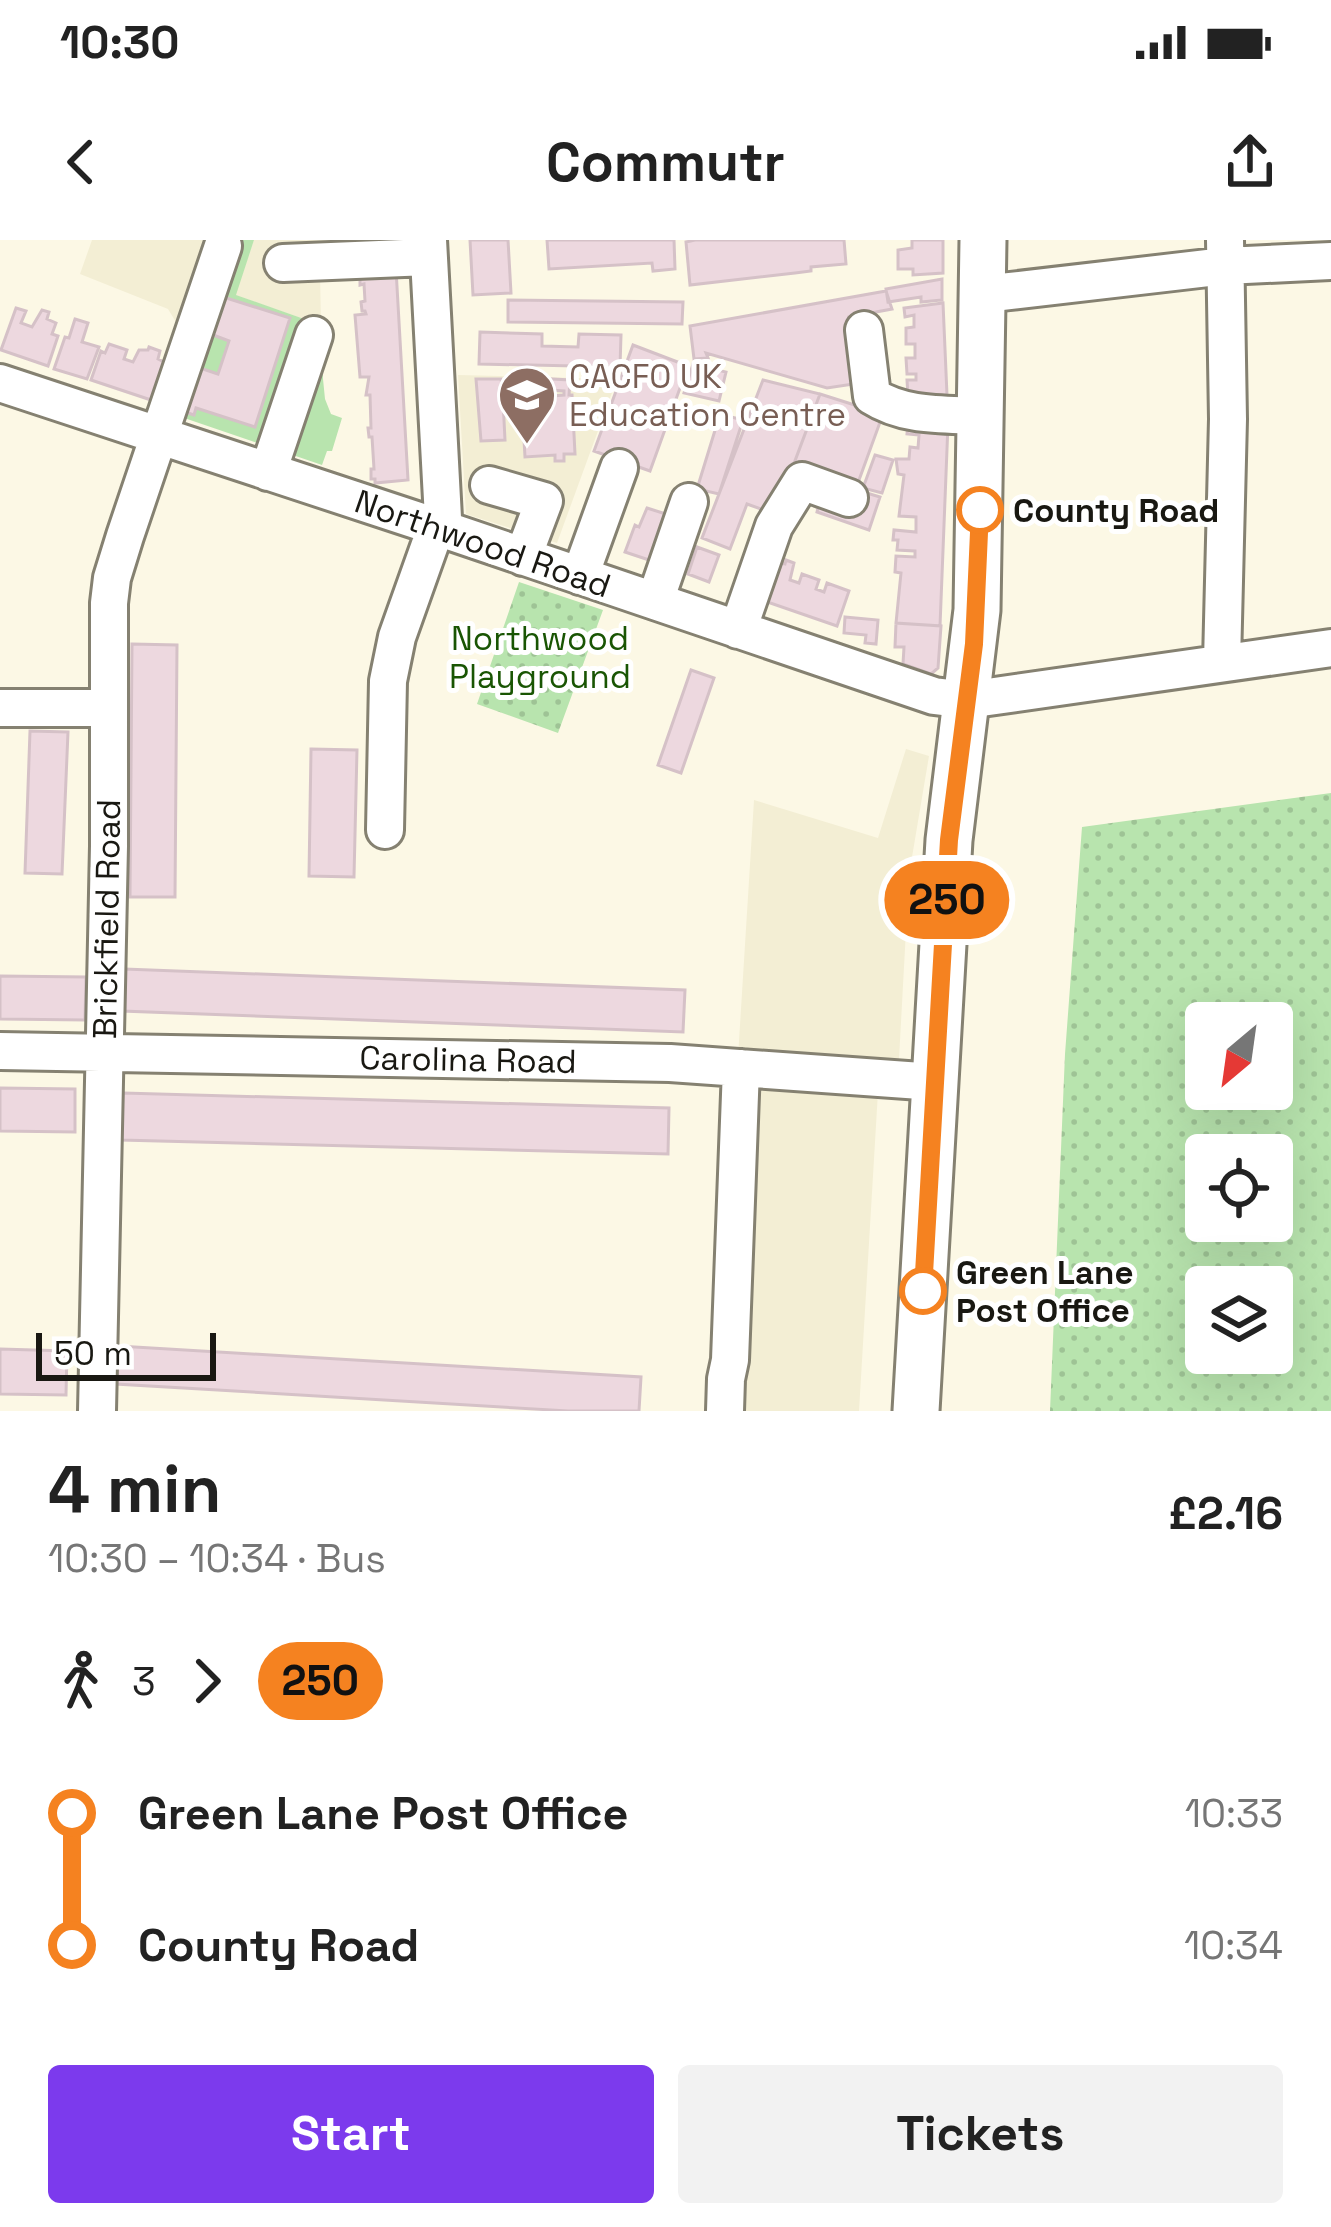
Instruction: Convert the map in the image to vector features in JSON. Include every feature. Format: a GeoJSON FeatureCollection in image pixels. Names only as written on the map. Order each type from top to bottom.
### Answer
{"type":"FeatureCollection","features":[{"type":"Feature","properties":{"kind":"main road"},"geometry":{"type":"LineString","coordinates":[[916,1411],[949,840],[979,577],[982,240]]}},
{"type":"Feature","properties":{"kind":"street","name":"Brickfield Road"},"geometry":{"type":"LineString","coordinates":[[97,1411],[109,846],[109,603],[112,578],[224,246]]}},
{"type":"Feature","properties":{"kind":"street"},"geometry":{"type":"LineString","coordinates":[[283,263],[428,249],[443,518],[397,637],[388,681],[385,830]]}},
{"type":"Feature","properties":{"kind":"street"},"geometry":{"type":"LineString","coordinates":[[1222,662],[1228,418],[1225,253]]}},
{"type":"Feature","properties":{"kind":"street"},"geometry":{"type":"LineString","coordinates":[[983,292],[1225,253],[1331,261]]}},
{"type":"Feature","properties":{"kind":"street"},"geometry":{"type":"LineString","coordinates":[[864,330],[872,396],[911,412],[980,416]]}},
{"type":"Feature","properties":{"kind":"street"},"geometry":{"type":"LineString","coordinates":[[268,472],[314,335]]}},
{"type":"Feature","properties":{"kind":"street","name":"Northwood Road"},"geometry":{"type":"LineString","coordinates":[[0,383],[934,696],[967,700]]}},
{"type":"Feature","properties":{"kind":"street"},"geometry":{"type":"LineString","coordinates":[[580,576],[619,468]]}},
{"type":"Feature","properties":{"kind":"street"},"geometry":{"type":"LineString","coordinates":[[738,630],[774,526],[802,481],[849,498]]}},
{"type":"Feature","properties":{"kind":"street"},"geometry":{"type":"LineString","coordinates":[[489,485],[544,501],[523,557]]}},
{"type":"Feature","properties":{"kind":"street"},"geometry":{"type":"LineString","coordinates":[[655,601],[689,502]]}},
{"type":"Feature","properties":{"kind":"street"},"geometry":{"type":"LineString","coordinates":[[967,700],[1331,648]]}},
{"type":"Feature","properties":{"kind":"street"},"geometry":{"type":"LineString","coordinates":[[0,708],[109,709]]}},
{"type":"Feature","properties":{"kind":"street","name":"Carolina Road"},"geometry":{"type":"LineString","coordinates":[[0,1051],[585,1060],[935,1082]]}},
{"type":"Feature","properties":{"kind":"street"},"geometry":{"type":"LineString","coordinates":[[725,1411],[741,1068]]}},
{"type":"Feature","properties":{"kind":"shaded area"},"geometry":{"type":"Polygon","coordinates":[[[92,240],[209,240],[179,327],[168,309],[80,274],[92,240]]]}},
{"type":"Feature","properties":{"kind":"shaded area"},"geometry":{"type":"Polygon","coordinates":[[[254,240],[407,240],[320,273],[321,325],[235,295],[254,240]]]}},
{"type":"Feature","properties":{"kind":"shaded area","name":"CACFO UK Education Centre"},"geometry":{"type":"Polygon","coordinates":[[[458,375],[617,379],[557,543],[466,514],[458,375]]]}},
{"type":"Feature","properties":{"kind":"shaded area"},"geometry":{"type":"Polygon","coordinates":[[[906,749],[929,756],[909,875],[899,1059],[880,1058],[859,1411],[716,1411],[754,800],[878,838],[906,749]]]}},
{"type":"Feature","properties":{"kind":"green space"},"geometry":{"type":"Polygon","coordinates":[[[209,240],[254,240],[236,295],[321,325],[325,399],[331,414],[342,418],[332,451],[327,451],[322,465],[152,407],[209,240]]]}},
{"type":"Feature","properties":{"kind":"green space","name":"Northwood Playground"},"geometry":{"type":"Polygon","coordinates":[[[519,582],[603,610],[558,733],[477,704],[519,582]]]}},
{"type":"Feature","properties":{"kind":"green space"},"geometry":{"type":"Polygon","coordinates":[[[1331,793],[1331,1411],[1050,1411],[1065,1054],[1082,827],[1331,793]]]}},
{"type":"Feature","properties":{"kind":"building"},"geometry":{"type":"Polygon","coordinates":[[[470,240],[508,240],[511,293],[473,295],[470,240]]]}},
{"type":"Feature","properties":{"kind":"building"},"geometry":{"type":"Polygon","coordinates":[[[547,240],[674,240],[675,269],[653,271],[652,263],[549,269],[547,240]]]}},
{"type":"Feature","properties":{"kind":"building"},"geometry":{"type":"Polygon","coordinates":[[[844,240],[846,264],[690,285],[686,242],[844,240]]]}},
{"type":"Feature","properties":{"kind":"building"},"geometry":{"type":"Polygon","coordinates":[[[912,240],[943,240],[943,273],[913,275],[913,269],[898,269],[898,250],[912,248],[912,240]]]}},
{"type":"Feature","properties":{"kind":"building"},"geometry":{"type":"Polygon","coordinates":[[[396,269],[408,480],[375,483],[368,428],[370,395],[366,395],[369,377],[360,377],[355,315],[366,314],[360,275],[396,269]]]}},
{"type":"Feature","properties":{"kind":"building"},"geometry":{"type":"Polygon","coordinates":[[[942,279],[942,300],[921,302],[921,297],[888,302],[886,289],[942,279]]]}},
{"type":"Feature","properties":{"kind":"building"},"geometry":{"type":"Polygon","coordinates":[[[886,291],[892,309],[849,317],[860,383],[827,388],[706,353],[708,358],[694,359],[690,326],[886,291]]]}},
{"type":"Feature","properties":{"kind":"building"},"geometry":{"type":"Polygon","coordinates":[[[220,296],[290,318],[255,427],[196,408],[194,415],[182,411],[197,367],[218,374],[229,341],[208,333],[220,296]]]}},
{"type":"Feature","properties":{"kind":"building"},"geometry":{"type":"Polygon","coordinates":[[[508,300],[683,302],[682,324],[508,322],[508,300]]]}},
{"type":"Feature","properties":{"kind":"building"},"geometry":{"type":"Polygon","coordinates":[[[943,303],[947,395],[908,396],[907,380],[916,380],[916,374],[907,374],[906,358],[915,358],[915,344],[906,344],[906,328],[914,327],[914,315],[905,317],[904,308],[943,303]]]}},
{"type":"Feature","properties":{"kind":"building"},"geometry":{"type":"Polygon","coordinates":[[[16,308],[26,311],[21,323],[32,327],[42,310],[56,323],[52,334],[58,336],[48,366],[1,350],[16,308]]]}},
{"type":"Feature","properties":{"kind":"building"},"geometry":{"type":"Polygon","coordinates":[[[75,319],[88,323],[82,342],[99,347],[87,379],[54,369],[75,319]]]}},
{"type":"Feature","properties":{"kind":"building"},"geometry":{"type":"Polygon","coordinates":[[[480,332],[542,334],[542,346],[578,347],[579,334],[621,335],[620,367],[479,364],[480,332]]]}},
{"type":"Feature","properties":{"kind":"building"},"geometry":{"type":"Polygon","coordinates":[[[109,344],[127,350],[124,359],[133,362],[139,350],[160,351],[158,359],[166,363],[154,401],[91,380],[101,351],[105,353],[109,344]]]}},
{"type":"Feature","properties":{"kind":"building"},"geometry":{"type":"Polygon","coordinates":[[[633,345],[688,366],[650,471],[594,451],[633,345]]]}},
{"type":"Feature","properties":{"kind":"building"},"geometry":{"type":"Polygon","coordinates":[[[693,364],[726,372],[719,401],[684,393],[693,364]]]}},
{"type":"Feature","properties":{"kind":"building"},"geometry":{"type":"Polygon","coordinates":[[[534,378],[570,380],[575,454],[564,454],[564,461],[555,461],[555,455],[525,457],[523,422],[534,417],[522,418],[521,410],[506,411],[505,400],[505,440],[481,441],[476,379],[501,379],[502,386],[539,392],[539,397],[564,395],[564,391],[534,389],[534,378]]]}},
{"type":"Feature","properties":{"kind":"building"},"geometry":{"type":"Polygon","coordinates":[[[763,380],[820,394],[775,514],[747,504],[730,549],[702,538],[763,380]]]}},
{"type":"Feature","properties":{"kind":"building"},"geometry":{"type":"Polygon","coordinates":[[[820,394],[883,414],[855,491],[792,469],[820,394]]]}},
{"type":"Feature","properties":{"kind":"building"},"geometry":{"type":"Polygon","coordinates":[[[720,414],[743,420],[719,494],[697,489],[720,414]]]}},
{"type":"Feature","properties":{"kind":"building"},"geometry":{"type":"Polygon","coordinates":[[[908,423],[948,424],[940,626],[896,623],[901,573],[895,572],[896,556],[915,557],[915,551],[897,550],[898,540],[893,540],[894,530],[916,532],[916,517],[899,516],[904,475],[898,474],[896,459],[909,459],[910,447],[918,448],[919,435],[907,434],[908,423]]]}},
{"type":"Feature","properties":{"kind":"building"},"geometry":{"type":"Polygon","coordinates":[[[875,455],[893,460],[882,493],[863,488],[875,455]]]}},
{"type":"Feature","properties":{"kind":"building"},"geometry":{"type":"Polygon","coordinates":[[[857,490],[880,497],[869,530],[817,512],[814,506],[818,494],[857,490]]]}},
{"type":"Feature","properties":{"kind":"building"},"geometry":{"type":"Polygon","coordinates":[[[647,508],[666,514],[655,562],[625,552],[647,508]]]}},
{"type":"Feature","properties":{"kind":"building"},"geometry":{"type":"Polygon","coordinates":[[[697,547],[719,555],[709,582],[688,574],[697,547]]]}},
{"type":"Feature","properties":{"kind":"building"},"geometry":{"type":"Polygon","coordinates":[[[786,560],[794,563],[790,580],[799,583],[802,574],[819,580],[816,589],[824,592],[827,583],[849,591],[837,626],[759,599],[777,562],[785,564],[786,560]]]}},
{"type":"Feature","properties":{"kind":"building"},"geometry":{"type":"Polygon","coordinates":[[[845,617],[878,620],[876,644],[865,643],[866,635],[844,633],[845,617]]]}},
{"type":"Feature","properties":{"kind":"building"},"geometry":{"type":"Polygon","coordinates":[[[896,623],[941,626],[938,668],[931,674],[903,664],[904,647],[895,647],[896,623]]]}},
{"type":"Feature","properties":{"kind":"building"},"geometry":{"type":"Polygon","coordinates":[[[132,644],[177,645],[175,897],[130,897],[132,644]]]}},
{"type":"Feature","properties":{"kind":"building"},"geometry":{"type":"Polygon","coordinates":[[[691,670],[714,678],[681,773],[658,765],[691,670]]]}},
{"type":"Feature","properties":{"kind":"building"},"geometry":{"type":"Polygon","coordinates":[[[30,731],[68,732],[62,874],[25,873],[30,731]]]}},
{"type":"Feature","properties":{"kind":"building"},"geometry":{"type":"Polygon","coordinates":[[[311,749],[357,750],[354,877],[309,876],[311,749]]]}},
{"type":"Feature","properties":{"kind":"building"},"geometry":{"type":"Polygon","coordinates":[[[124,969],[685,990],[683,1032],[122,1011],[124,969]]]}},
{"type":"Feature","properties":{"kind":"building"},"geometry":{"type":"Polygon","coordinates":[[[0,976],[86,977],[85,1020],[0,1019],[0,976]]]}},
{"type":"Feature","properties":{"kind":"building"},"geometry":{"type":"Polygon","coordinates":[[[0,1088],[75,1089],[75,1132],[0,1131],[0,1088]]]}},
{"type":"Feature","properties":{"kind":"building"},"geometry":{"type":"Polygon","coordinates":[[[123,1093],[669,1108],[668,1154],[121,1140],[123,1093]]]}},
{"type":"Feature","properties":{"kind":"building"},"geometry":{"type":"Polygon","coordinates":[[[118,1346],[641,1377],[639,1411],[568,1411],[116,1384],[118,1346]]]}},
{"type":"Feature","properties":{"kind":"building"},"geometry":{"type":"Polygon","coordinates":[[[0,1349],[67,1351],[66,1395],[0,1394],[0,1349]]]}},
{"type":"Feature","properties":{"kind":"bus line","name":"250"},"geometry":{"type":"LineString","coordinates":[[923,1291],[949,840],[972,668],[980,510]]}},
{"type":"Feature","properties":{"kind":"place","name":"CACFO UK Education Centre"},"geometry":{"type":"Point","coordinates":[527,446]}},
{"type":"Feature","properties":{"kind":"place","name":"County Road"},"geometry":{"type":"Point","coordinates":[980,510]}},
{"type":"Feature","properties":{"kind":"place","name":"Green Lane Post Office"},"geometry":{"type":"Point","coordinates":[923,1291]}}]}
